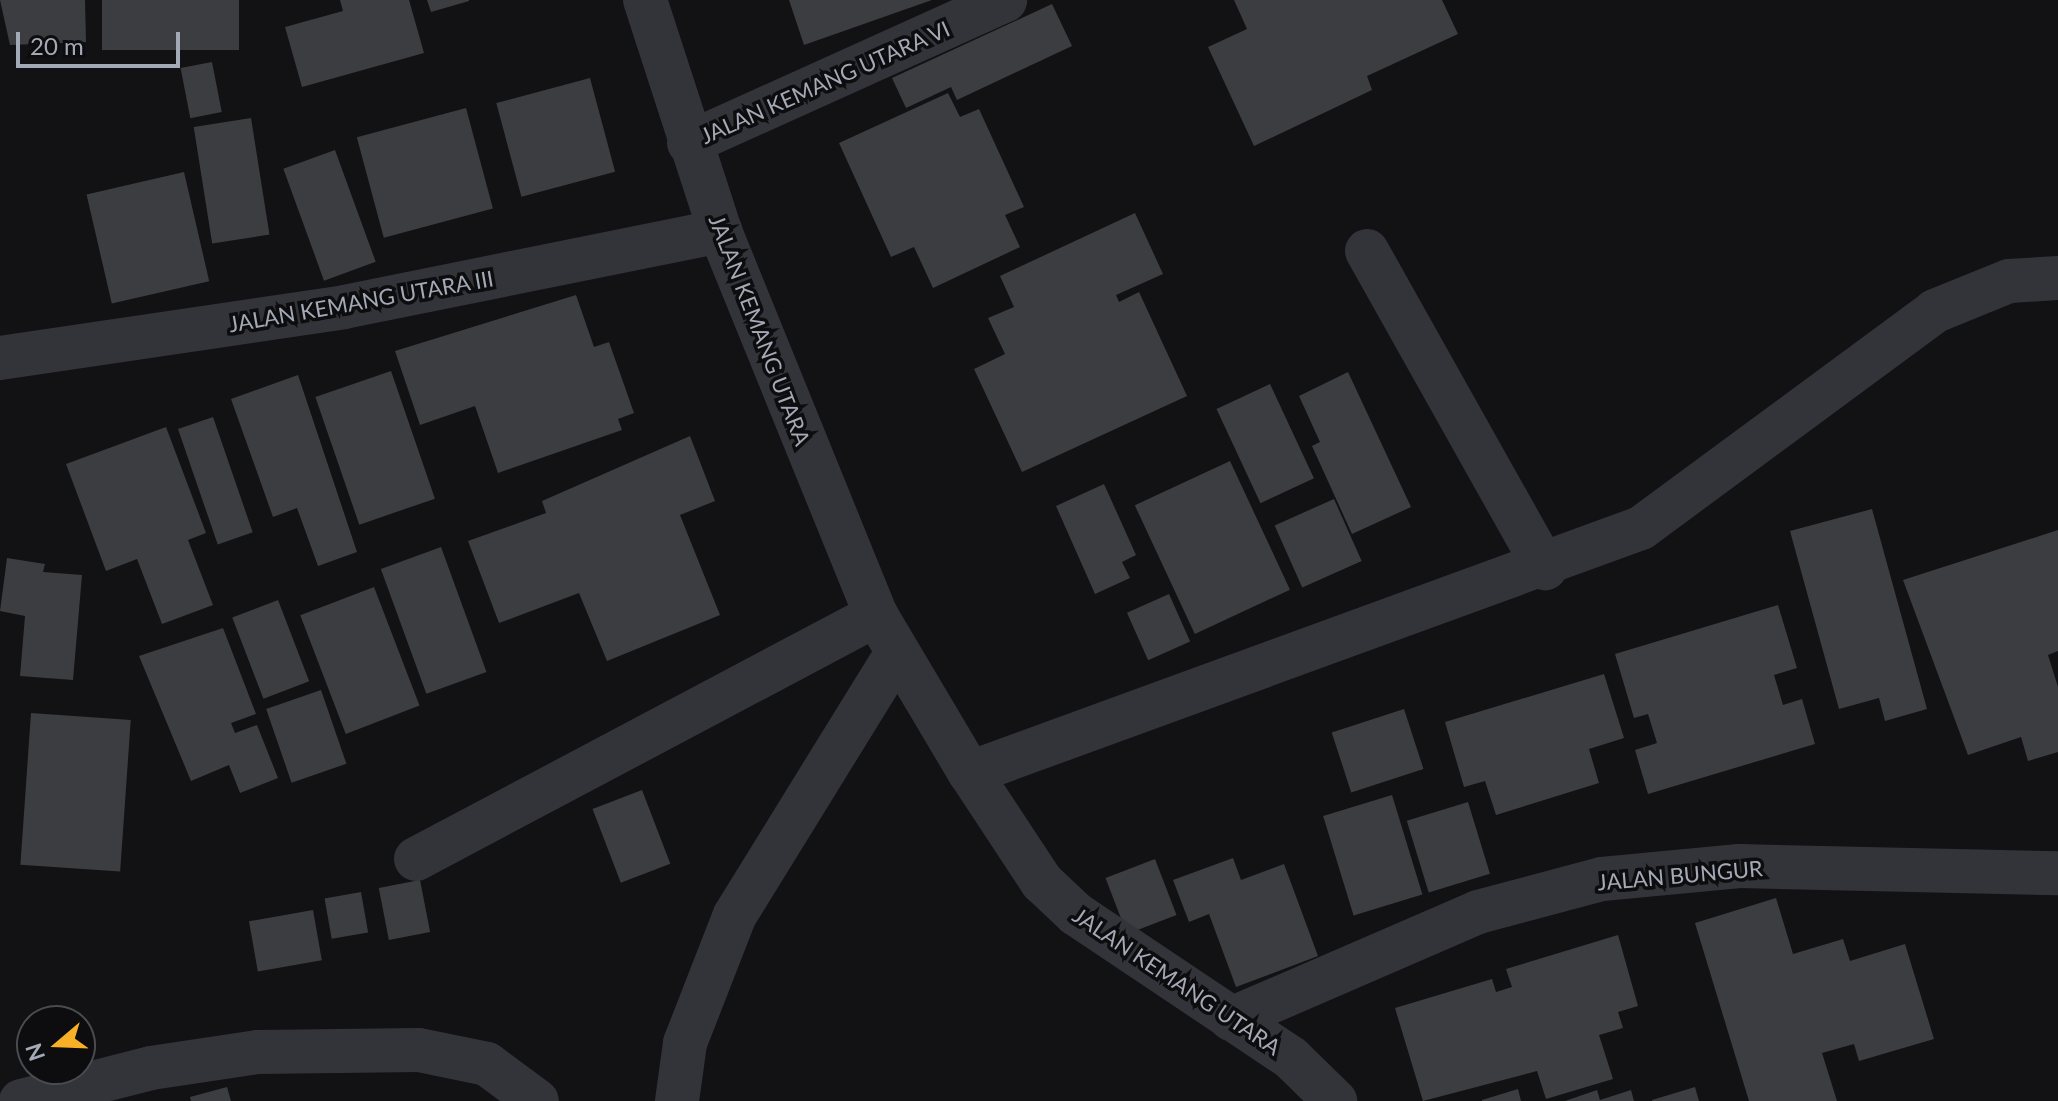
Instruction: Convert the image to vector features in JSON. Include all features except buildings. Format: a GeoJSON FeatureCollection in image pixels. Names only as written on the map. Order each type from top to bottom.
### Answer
{"type":"FeatureCollection","features":[{"type":"Feature","properties":{"kind":"street","name":"JALAN KEMANG UTARA"},"geometry":{"type":"LineString","coordinates":[[645,0],[720,231],[876,615],[970,773],[1042,882],[1076,914],[1291,1058],[1335,1101]]}},
{"type":"Feature","properties":{"kind":"street","name":"JALAN KEMANG UTARA VI"},"geometry":{"type":"LineString","coordinates":[[689,143],[1005,0]]}},
{"type":"Feature","properties":{"kind":"street","name":"JALAN KEMANG UTARA III"},"geometry":{"type":"LineString","coordinates":[[0,358],[344,307],[720,231]]}},
{"type":"Feature","properties":{"kind":"street"},"geometry":{"type":"LineString","coordinates":[[1367,251],[1545,568]]}},
{"type":"Feature","properties":{"kind":"street"},"geometry":{"type":"LineString","coordinates":[[970,773],[1545,568],[1641,528],[1935,311],[2009,281],[2058,278]]}},
{"type":"Feature","properties":{"kind":"street"},"geometry":{"type":"LineString","coordinates":[[416,859],[876,615]]}},
{"type":"Feature","properties":{"kind":"street"},"geometry":{"type":"LineString","coordinates":[[677,1101],[685,1043],[735,915],[897,653]]}},
{"type":"Feature","properties":{"kind":"street","name":"JALAN BUNGUR"},"geometry":{"type":"LineString","coordinates":[[1231,1019],[1478,912],[1602,879],[1739,866],[2058,873]]}},
{"type":"Feature","properties":{"kind":"street"},"geometry":{"type":"LineString","coordinates":[[21,1101],[151,1068],[258,1052],[419,1050],[487,1064],[537,1101]]}}]}
